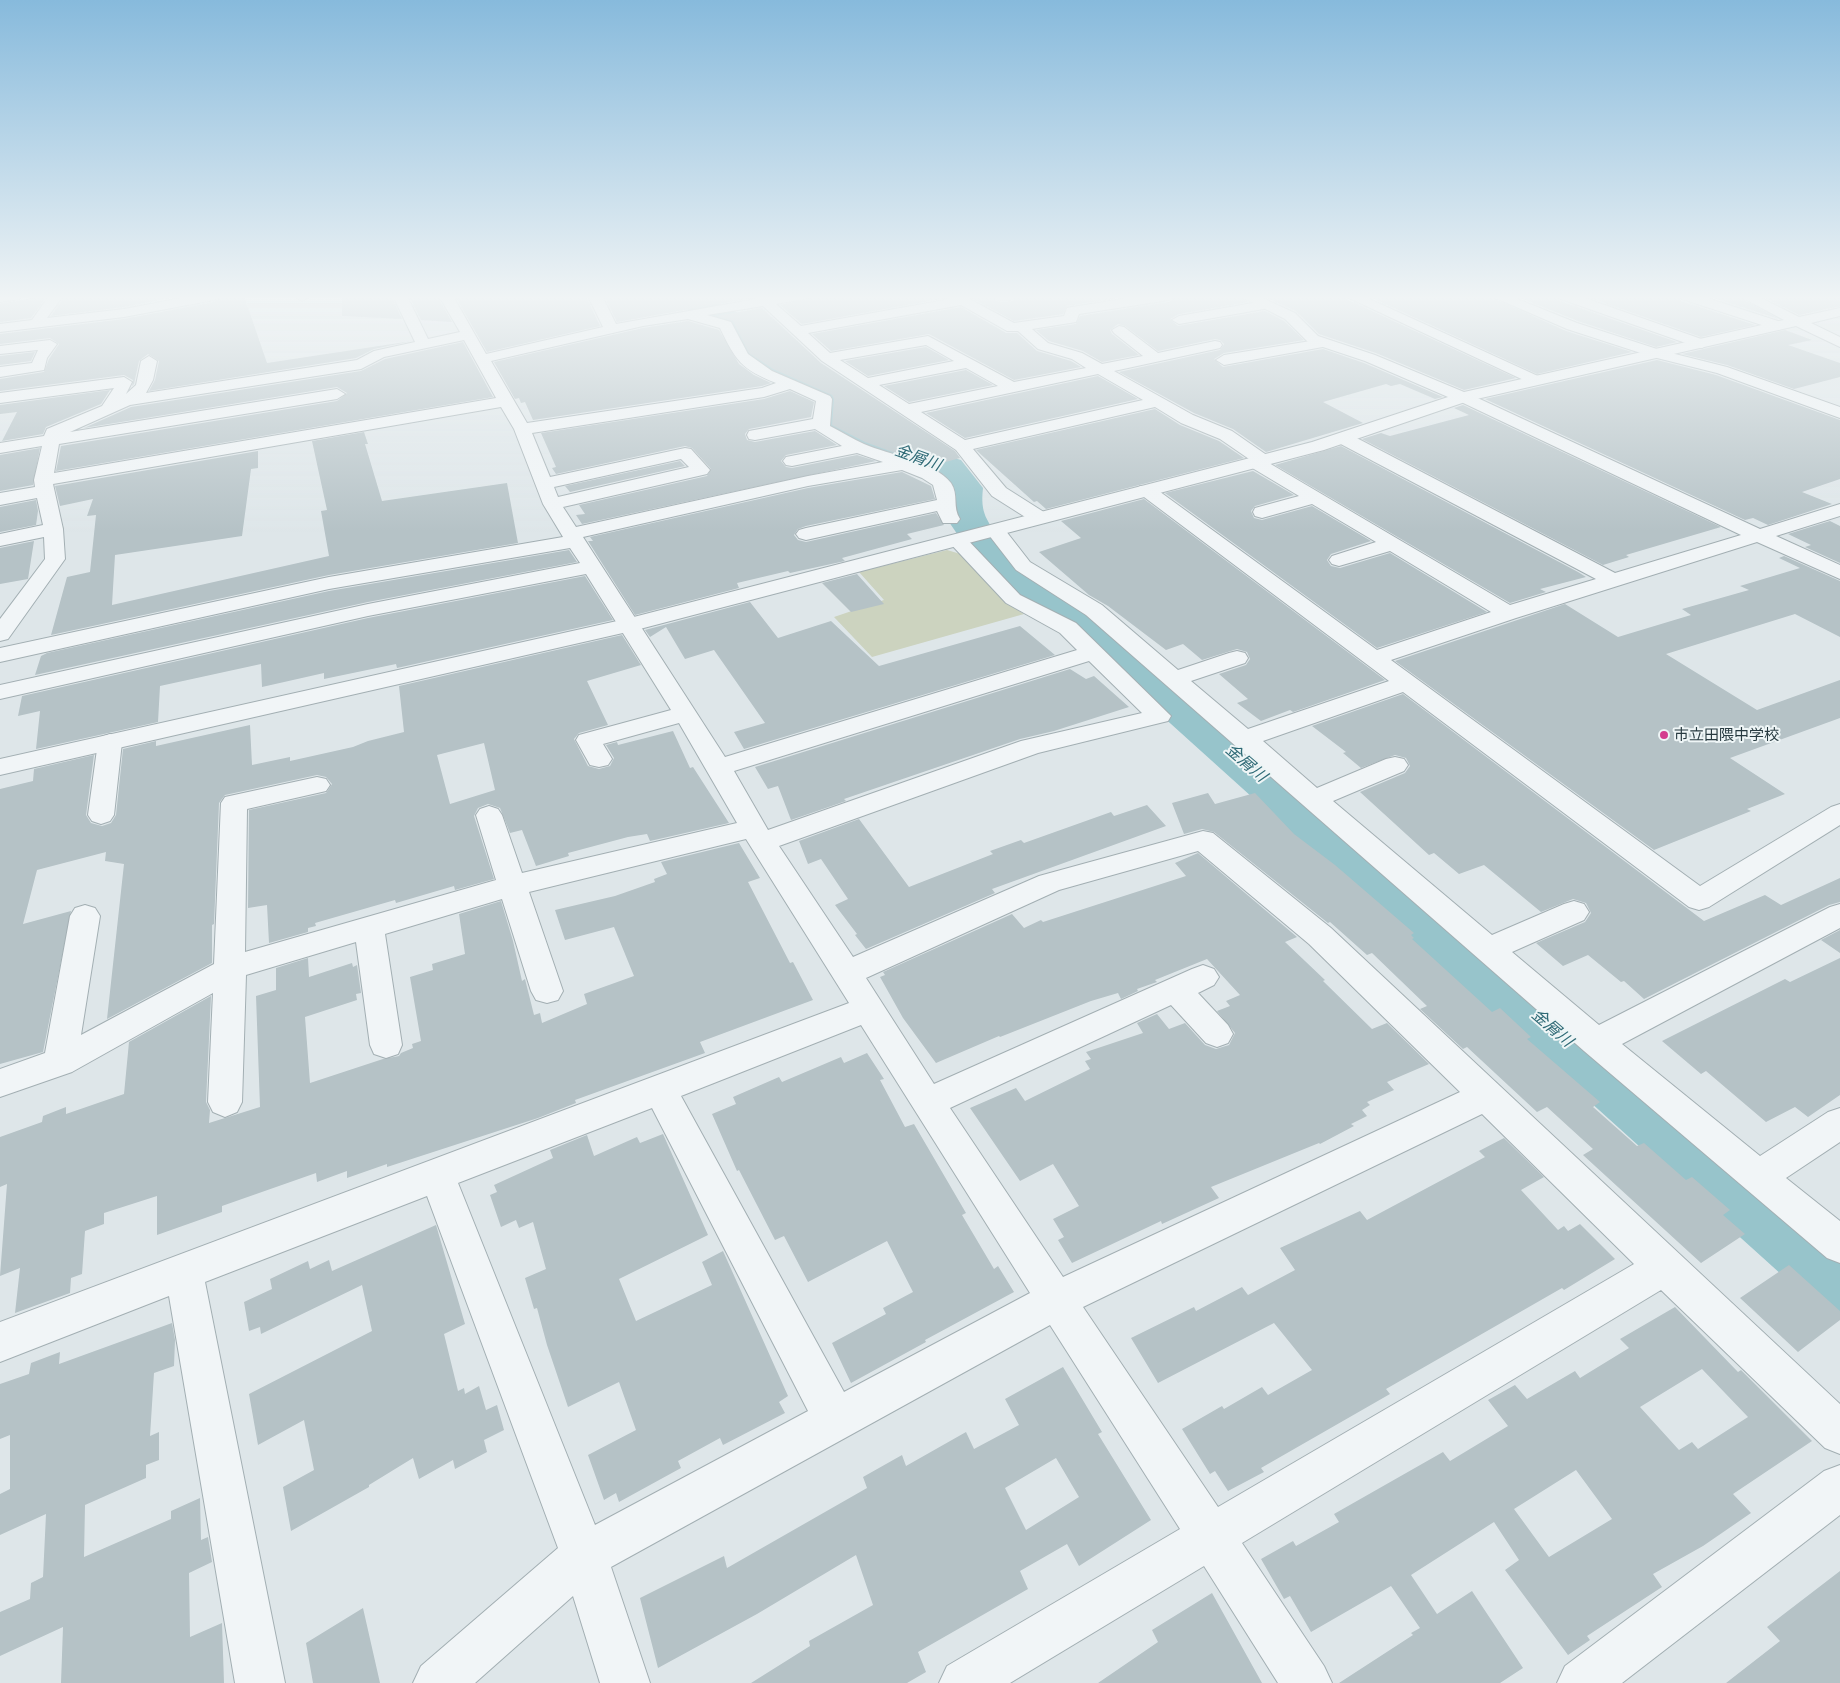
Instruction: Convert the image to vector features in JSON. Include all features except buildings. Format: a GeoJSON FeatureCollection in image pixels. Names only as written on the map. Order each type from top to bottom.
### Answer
{"type":"FeatureCollection","features":[{"type":"Feature","properties":{"kind":"street"},"geometry":{"type":"LineString","coordinates":[[0,634],[54,559],[53,529],[44,486],[53,433],[126,401],[141,392],[147,375]]}},
{"type":"Feature","properties":{"kind":"street"},"geometry":{"type":"LineString","coordinates":[[126,401],[236,376],[251,375]]}},
{"type":"Feature","properties":{"kind":"street"},"geometry":{"type":"LineString","coordinates":[[491,375],[522,429],[552,504],[719,767],[758,835],[847,974],[867,1009],[1307,1683]]}},
{"type":"Feature","properties":{"kind":"street"},"geometry":{"type":"LineString","coordinates":[[0,1083],[60,1062],[236,966],[511,886],[758,835],[1030,747],[1159,716],[1068,628],[1012,599],[961,538],[945,512],[946,492],[936,477],[858,448],[823,429],[821,423],[824,399],[768,375]]}},
{"type":"Feature","properties":{"kind":"street"},"geometry":{"type":"LineString","coordinates":[[852,375],[962,446],[999,492],[1040,518]]}},
{"type":"Feature","properties":{"kind":"street"},"geometry":{"type":"LineString","coordinates":[[865,383],[909,375]]}},
{"type":"Feature","properties":{"kind":"street"},"geometry":{"type":"LineString","coordinates":[[988,375],[1011,388]]}},
{"type":"Feature","properties":{"kind":"street"},"geometry":{"type":"LineString","coordinates":[[906,410],[1070,375]]}},
{"type":"Feature","properties":{"kind":"street"},"geometry":{"type":"LineString","coordinates":[[1109,375],[1187,419],[1226,435],[1258,461],[1314,498],[1508,613]]}},
{"type":"Feature","properties":{"kind":"street"},"geometry":{"type":"LineString","coordinates":[[1409,375],[1583,451],[1759,537],[1840,573]]}},
{"type":"Feature","properties":{"kind":"street"},"geometry":{"type":"LineString","coordinates":[[1523,375],[1535,380]]}},
{"type":"Feature","properties":{"kind":"street"},"geometry":{"type":"LineString","coordinates":[[0,767],[628,624],[1258,461],[1342,438],[1463,397],[1561,375]]}},
{"type":"Feature","properties":{"kind":"street"},"geometry":{"type":"LineString","coordinates":[[1734,375],[1840,413]]}},
{"type":"Feature","properties":{"kind":"street"},"geometry":{"type":"LineString","coordinates":[[0,398],[124,382],[122,392],[108,409]]}},
{"type":"Feature","properties":{"kind":"street"},"geometry":{"type":"LineString","coordinates":[[522,429],[764,392],[791,384]]}},
{"type":"Feature","properties":{"kind":"street"},"geometry":{"type":"LineString","coordinates":[[0,448],[337,394]]}},
{"type":"Feature","properties":{"kind":"street"},"geometry":{"type":"LineString","coordinates":[[0,499],[44,486],[506,401]]}},
{"type":"Feature","properties":{"kind":"street"},"geometry":{"type":"LineString","coordinates":[[962,446],[1157,402]]}},
{"type":"Feature","properties":{"kind":"street"},"geometry":{"type":"LineString","coordinates":[[755,434],[821,423]]}},
{"type":"Feature","properties":{"kind":"street"},"geometry":{"type":"LineString","coordinates":[[1342,438],[1616,580]]}},
{"type":"Feature","properties":{"kind":"street"},"geometry":{"type":"LineString","coordinates":[[792,462],[858,448]]}},
{"type":"Feature","properties":{"kind":"street"},"geometry":{"type":"LineString","coordinates":[[543,484],[685,453],[700,470],[552,504]]}},
{"type":"Feature","properties":{"kind":"street"},"geometry":{"type":"LineString","coordinates":[[0,655],[328,583],[573,538],[808,480],[904,464]]}},
{"type":"Feature","properties":{"kind":"street"},"geometry":{"type":"LineString","coordinates":[[1146,490],[1404,684],[1698,900],[1840,813]]}},
{"type":"Feature","properties":{"kind":"street"},"geometry":{"type":"LineString","coordinates":[[1262,512],[1314,498]]}},
{"type":"Feature","properties":{"kind":"street"},"geometry":{"type":"LineString","coordinates":[[806,534],[945,504]]}},
{"type":"Feature","properties":{"kind":"street"},"geometry":{"type":"LineString","coordinates":[[1371,659],[1508,613],[1759,537],[1840,510]]}},
{"type":"Feature","properties":{"kind":"street"},"geometry":{"type":"LineString","coordinates":[[0,540],[53,529]]}},
{"type":"Feature","properties":{"kind":"street"},"geometry":{"type":"LineString","coordinates":[[992,530],[1023,566],[1094,610],[1596,1042],[1840,1246]]}},
{"type":"Feature","properties":{"kind":"street"},"geometry":{"type":"LineString","coordinates":[[1339,560],[1391,544]]}},
{"type":"Feature","properties":{"kind":"street"},"geometry":{"type":"LineString","coordinates":[[0,692],[368,610],[593,567]]}},
{"type":"Feature","properties":{"kind":"street"},"geometry":{"type":"LineString","coordinates":[[719,767],[1093,652]]}},
{"type":"Feature","properties":{"kind":"street"},"geometry":{"type":"LineString","coordinates":[[1175,679],[1237,658]]}},
{"type":"Feature","properties":{"kind":"street"},"geometry":{"type":"LineString","coordinates":[[1245,739],[1404,684]]}},
{"type":"Feature","properties":{"kind":"street"},"geometry":{"type":"LineString","coordinates":[[599,759],[588,740],[684,714]]}},
{"type":"Feature","properties":{"kind":"street"},"geometry":{"type":"LineString","coordinates":[[101,815],[110,742]]}},
{"type":"Feature","properties":{"kind":"street"},"geometry":{"type":"LineString","coordinates":[[1314,799],[1395,765]]}},
{"type":"Feature","properties":{"kind":"street"},"geometry":{"type":"LineString","coordinates":[[225,1102],[234,802],[317,785]]}},
{"type":"Feature","properties":{"kind":"street"},"geometry":{"type":"LineString","coordinates":[[489,815],[547,991]]}},
{"type":"Feature","properties":{"kind":"street"},"geometry":{"type":"LineString","coordinates":[[847,974],[1049,883],[1203,840],[1320,936],[1664,1267],[1840,1433]]}},
{"type":"Feature","properties":{"kind":"street"},"geometry":{"type":"LineString","coordinates":[[1488,949],[1574,912]]}},
{"type":"Feature","properties":{"kind":"street"},"geometry":{"type":"LineString","coordinates":[[1596,1042],[1840,915]]}},
{"type":"Feature","properties":{"kind":"street"},"geometry":{"type":"LineString","coordinates":[[60,1062],[85,916]]}},
{"type":"Feature","properties":{"kind":"street"},"geometry":{"type":"LineString","coordinates":[[369,927],[386,1045]]}},
{"type":"Feature","properties":{"kind":"street"},"geometry":{"type":"LineString","coordinates":[[928,1102],[1189,983],[1216,1034]]}},
{"type":"Feature","properties":{"kind":"street"},"geometry":{"type":"LineString","coordinates":[[0,1342],[867,1009]]}},
{"type":"Feature","properties":{"kind":"street"},"geometry":{"type":"LineString","coordinates":[[660,1090],[835,1419]]}},
{"type":"Feature","properties":{"kind":"street"},"geometry":{"type":"LineString","coordinates":[[438,1683],[584,1556],[1056,1300],[1486,1096]]}},
{"type":"Feature","properties":{"kind":"street"},"geometry":{"type":"LineString","coordinates":[[1758,1177],[1840,1122]]}},
{"type":"Feature","properties":{"kind":"street"},"geometry":{"type":"LineString","coordinates":[[437,1175],[584,1556],[625,1683]]}},
{"type":"Feature","properties":{"kind":"street"},"geometry":{"type":"LineString","coordinates":[[964,1683],[1664,1267]]}},
{"type":"Feature","properties":{"kind":"street"},"geometry":{"type":"LineString","coordinates":[[184,1272],[260,1683]]}},
{"type":"Feature","properties":{"kind":"street"},"geometry":{"type":"LineString","coordinates":[[1582,1683],[1840,1487]]}},
{"type":"Feature","properties":{"kind":"green space"},"geometry":{"type":"Polygon","coordinates":[[[947,550],[964,555],[1005,602],[1024,614],[872,657],[834,617],[884,600],[859,572],[947,550]]]}},
{"type":"Feature","properties":{"kind":"waterway","name":"金屑川"},"geometry":{"type":"LineString","coordinates":[[784,375],[839,397],[835,427],[880,446],[948,468],[965,488],[963,507],[966,519],[1010,581],[1035,600],[1084,623],[1560,1038],[1840,1277]]}},
{"type":"Feature","properties":{"kind":"place","name":"市立田隈中学校"},"geometry":{"type":"Point","coordinates":[1664,735]}}]}
